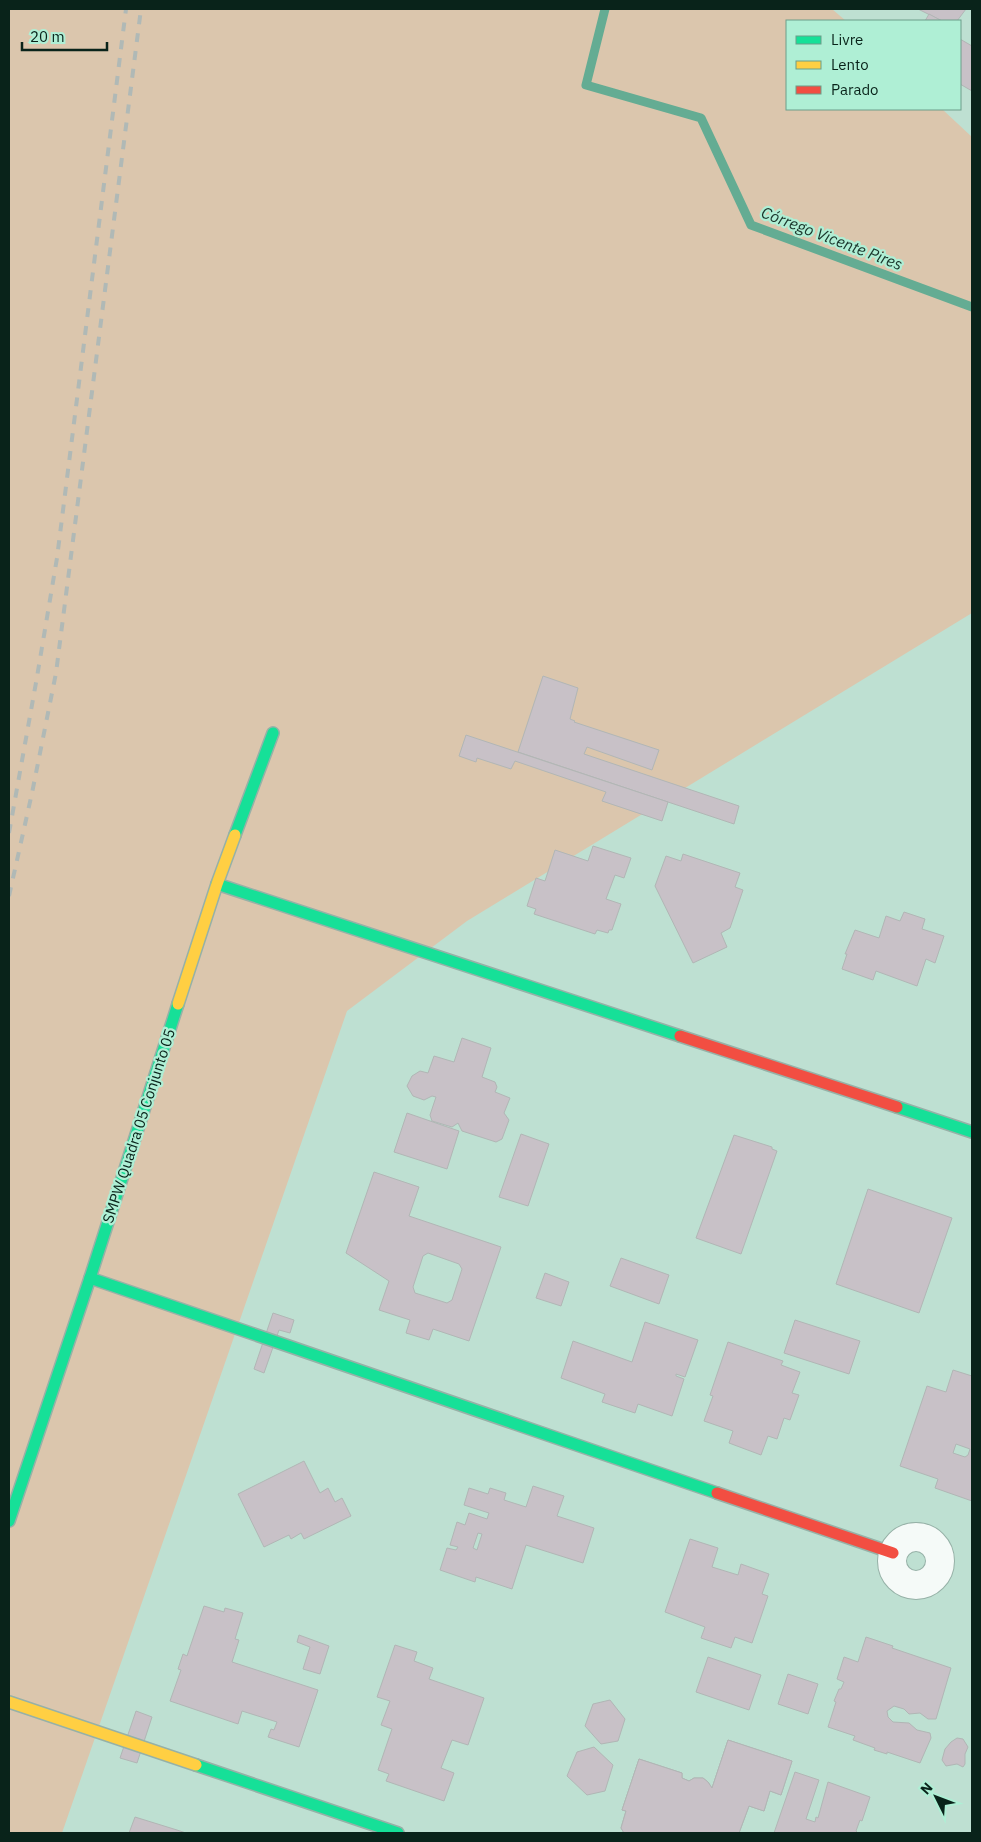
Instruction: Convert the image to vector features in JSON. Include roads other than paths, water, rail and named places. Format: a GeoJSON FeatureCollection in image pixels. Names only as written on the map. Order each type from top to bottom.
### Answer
{"type":"FeatureCollection","features":[{"type":"Feature","properties":{"kind":"street","name":"SMPW Quadra 05 Conjunto 05"},"geometry":{"type":"LineString","coordinates":[[9,1520],[90,1278],[217,884],[273,733]]}},
{"type":"Feature","properties":{"kind":"street"},"geometry":{"type":"LineString","coordinates":[[217,884],[972,1132]]}},
{"type":"Feature","properties":{"kind":"street"},"geometry":{"type":"LineString","coordinates":[[90,1278],[894,1553],[898,1545],[905,1539],[914,1537],[924,1538],[932,1542],[938,1550],[945,1570]]}},
{"type":"Feature","properties":{"kind":"street"},"geometry":{"type":"LineString","coordinates":[[9,1702],[398,1833]]}},
{"type":"Feature","properties":{"kind":"waterway","name":"Córrego Vicente Pires"},"geometry":{"type":"LineString","coordinates":[[605,9],[586,85],[701,118],[751,225],[972,307]]}},
{"type":"Feature","properties":{"kind":"railway"},"geometry":{"type":"LineString","coordinates":[[9,833],[57,558],[126,9]]}},
{"type":"Feature","properties":{"kind":"railway"},"geometry":{"type":"LineString","coordinates":[[9,896],[56,673],[141,9]]}}]}
